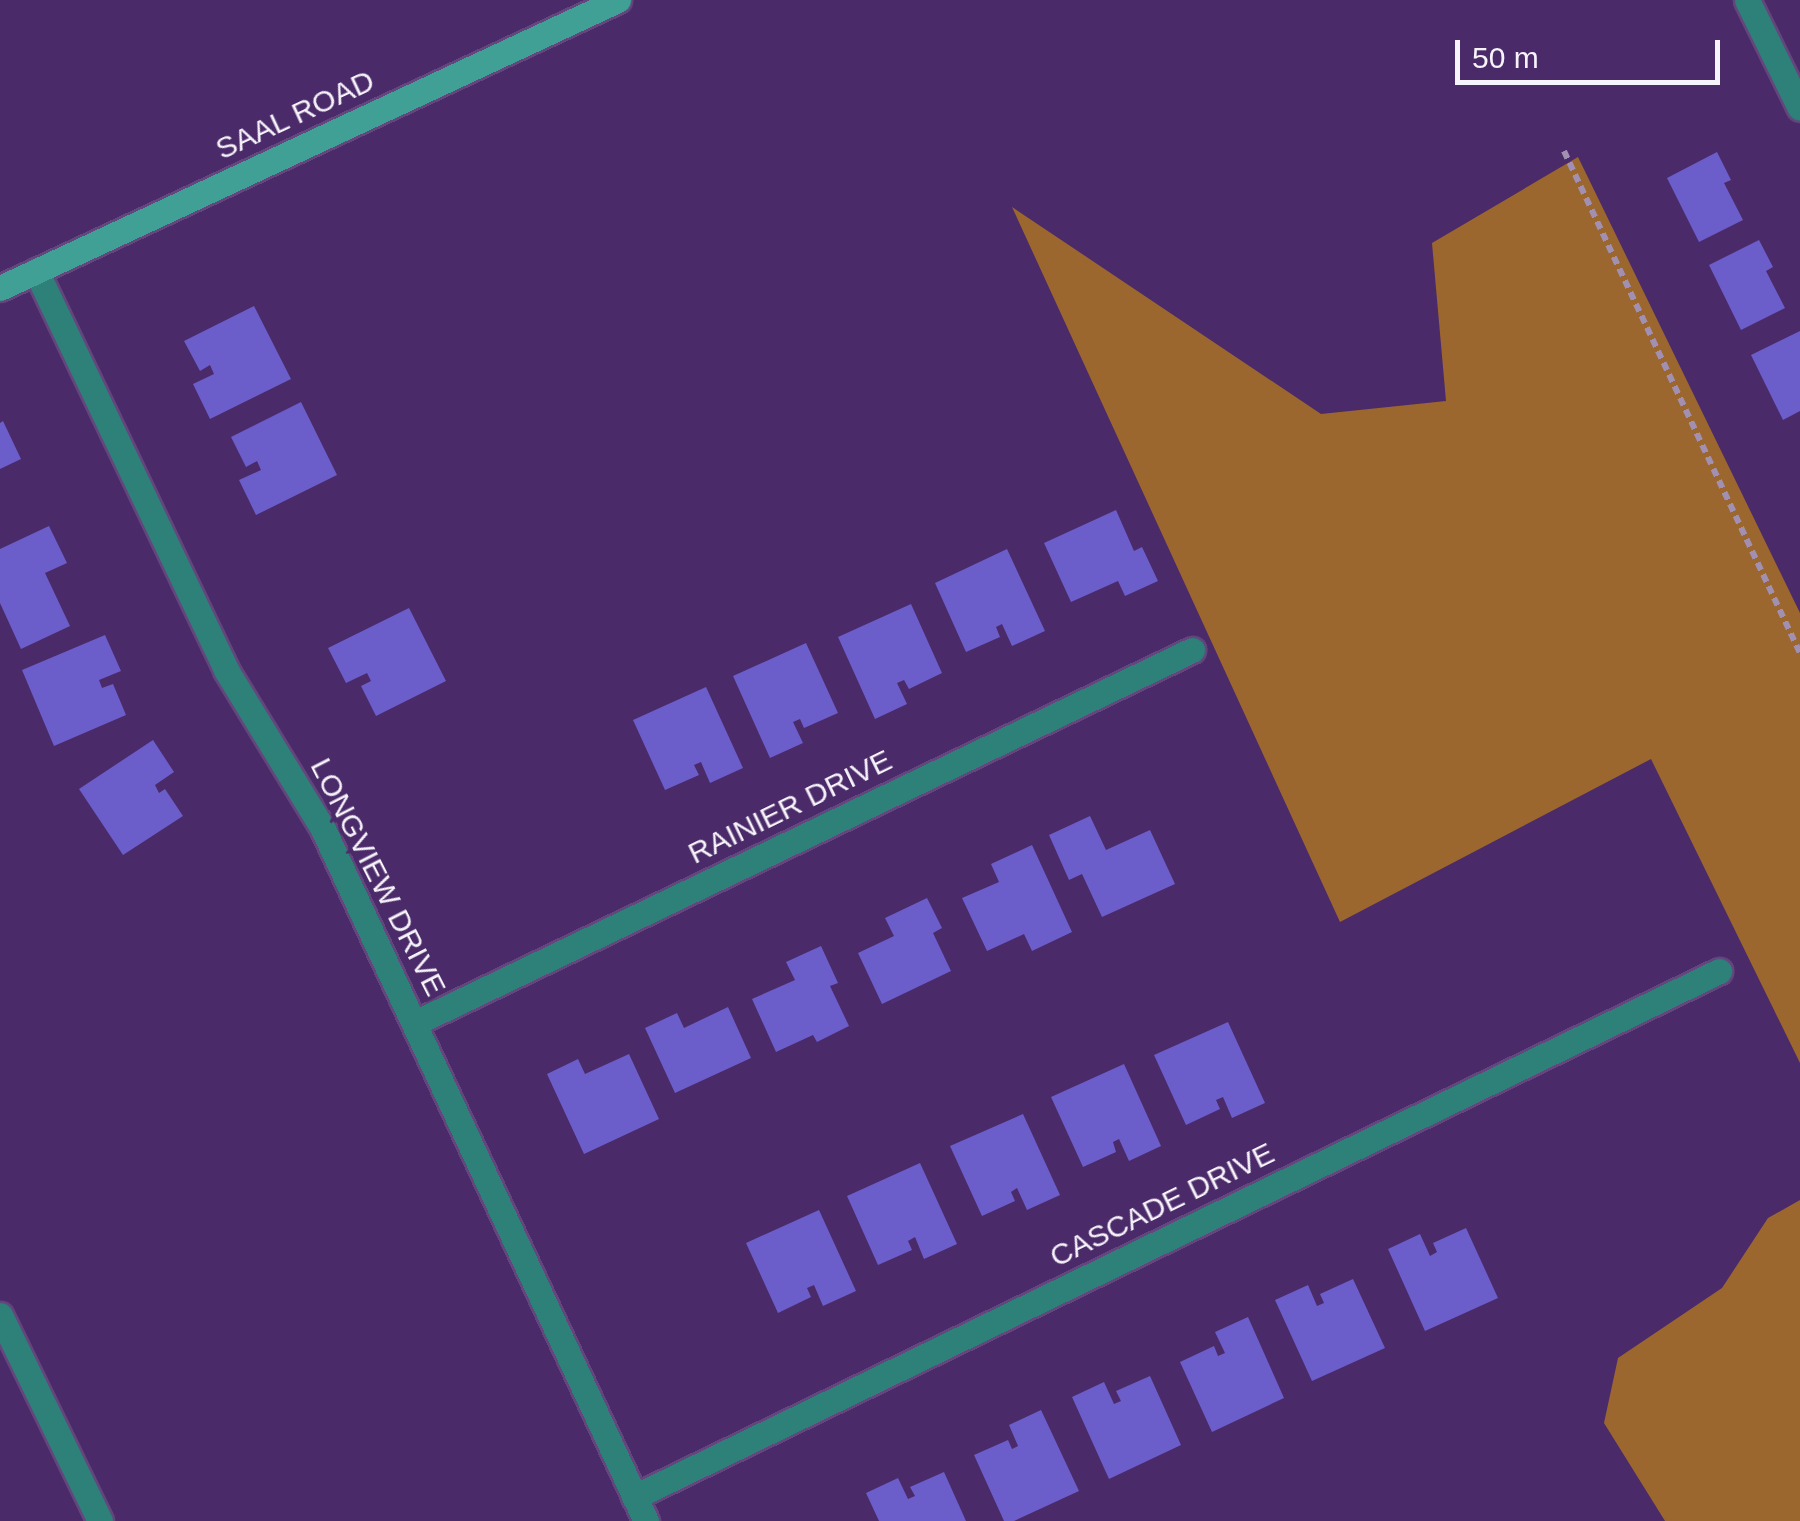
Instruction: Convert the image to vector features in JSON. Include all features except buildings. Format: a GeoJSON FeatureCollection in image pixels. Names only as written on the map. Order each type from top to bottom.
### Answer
{"type":"FeatureCollection","features":[{"type":"Feature","properties":{"kind":"street"},"geometry":{"type":"LineString","coordinates":[[1746,0],[1800,108]]}},
{"type":"Feature","properties":{"kind":"street","name":"SAAL ROAD"},"geometry":{"type":"LineString","coordinates":[[0,288],[612,1]]}},
{"type":"Feature","properties":{"kind":"street","name":"LONGVIEW DRIVE"},"geometry":{"type":"LineString","coordinates":[[36,271],[226,670],[324,829],[646,1521]]}},
{"type":"Feature","properties":{"kind":"street","name":"RAINIER DRIVE"},"geometry":{"type":"LineString","coordinates":[[416,1023],[1192,650]]}},
{"type":"Feature","properties":{"kind":"street","name":"CASCADE DRIVE"},"geometry":{"type":"LineString","coordinates":[[634,1497],[1719,971]]}},
{"type":"Feature","properties":{"kind":"street"},"geometry":{"type":"LineString","coordinates":[[0,1316],[100,1521]]}},
{"type":"Feature","properties":{"kind":"path"},"geometry":{"type":"LineString","coordinates":[[1564,151],[1800,654]]}},
{"type":"Feature","properties":{"kind":"shaded area"},"geometry":{"type":"Polygon","coordinates":[[[1578,157],[1800,613],[1800,1063],[1651,759],[1340,922],[1012,207],[1321,414],[1446,401],[1432,243],[1578,157]]]}},
{"type":"Feature","properties":{"kind":"shaded area"},"geometry":{"type":"Polygon","coordinates":[[[1800,1200],[1800,1521],[1665,1521],[1604,1423],[1618,1358],[1722,1288],[1768,1218],[1800,1200]]]}}]}
